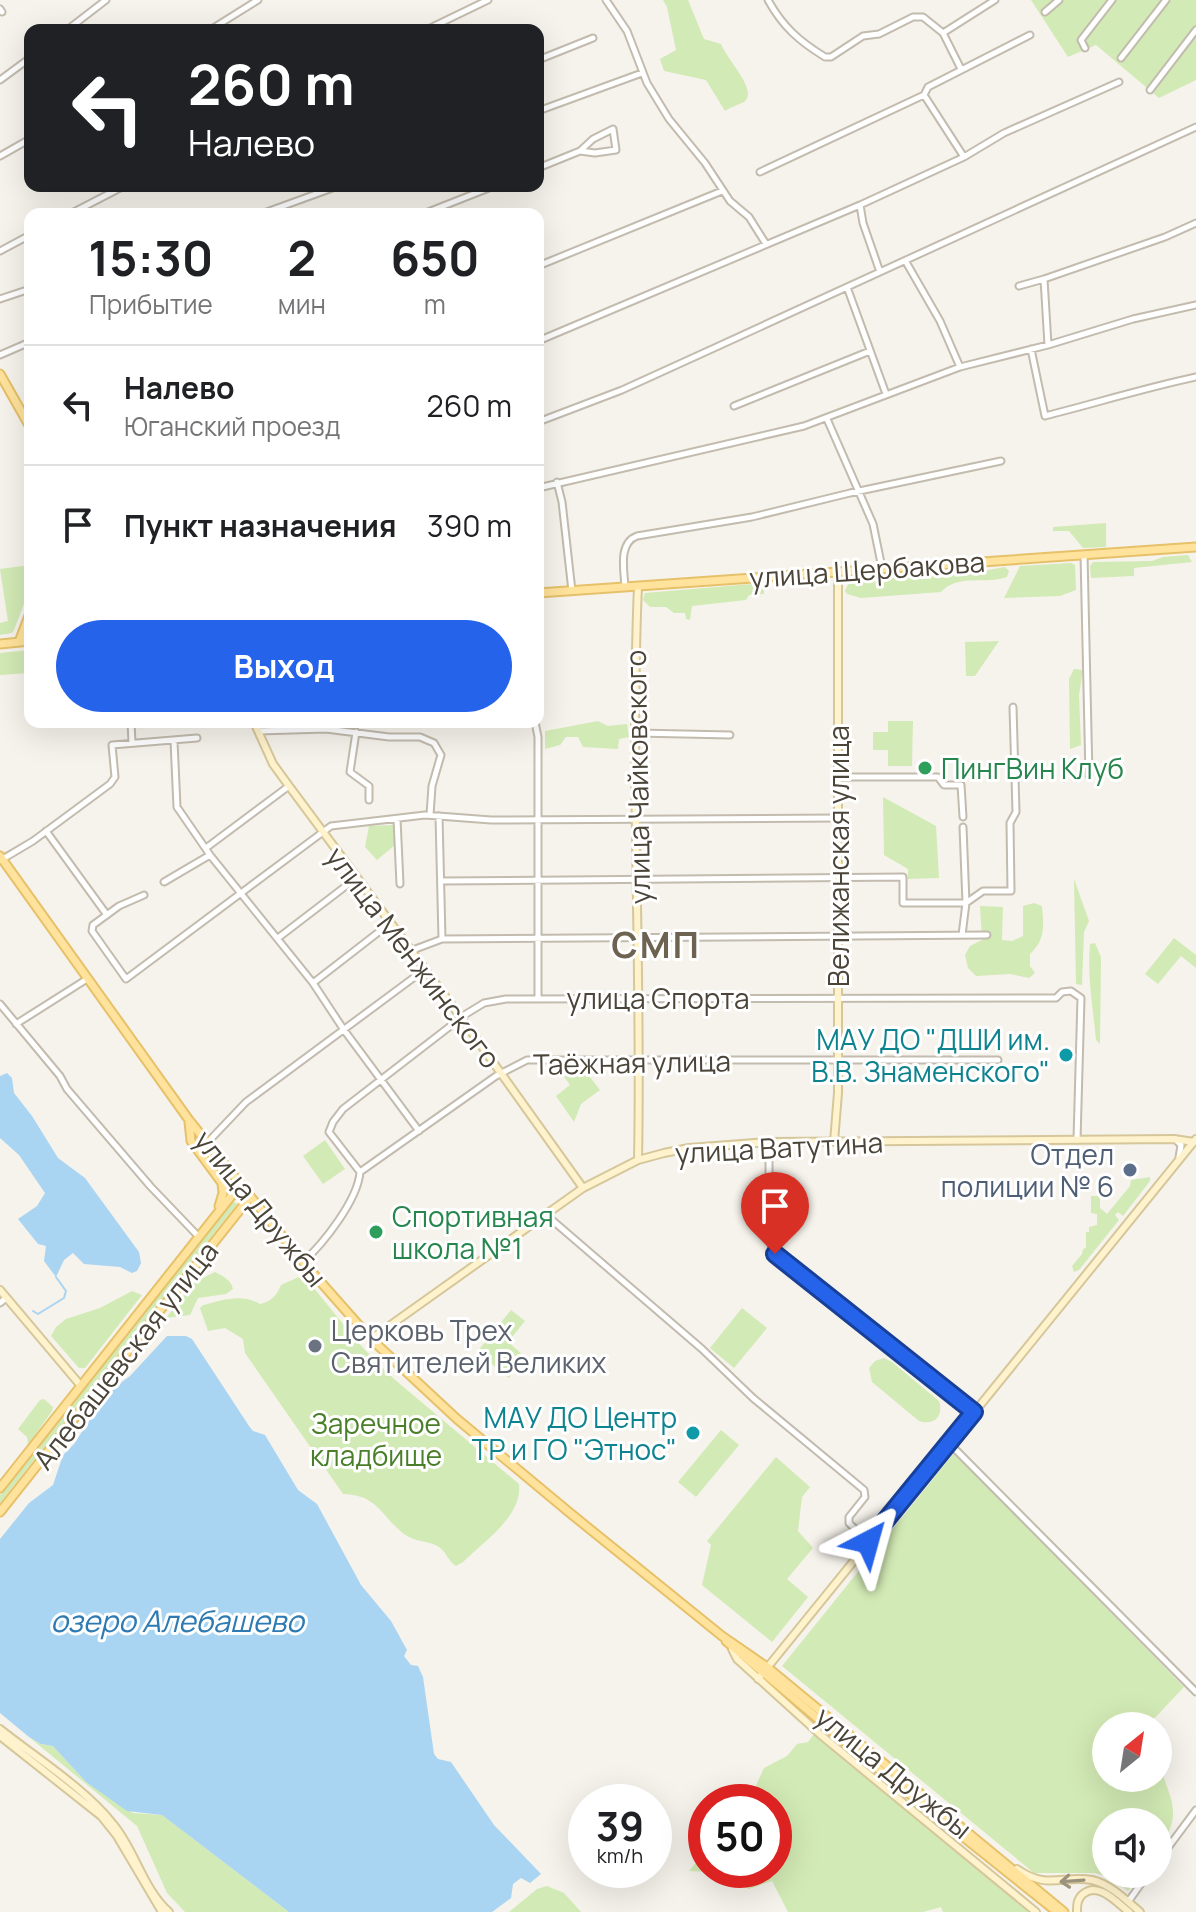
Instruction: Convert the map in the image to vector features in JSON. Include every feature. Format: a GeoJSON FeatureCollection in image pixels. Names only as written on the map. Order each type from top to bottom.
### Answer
{"type":"FeatureCollection","features":[{"type":"Feature","properties":{"kind":"main road"},"geometry":{"type":"LineString","coordinates":[[0,374],[24,416]]}},
{"type":"Feature","properties":{"kind":"main road","name":"улица Щербакова"},"geometry":{"type":"LineString","coordinates":[[544,593],[1196,547]]}},
{"type":"Feature","properties":{"kind":"main road","name":"Велижанская улица"},"geometry":{"type":"LineString","coordinates":[[834,1142],[838,1093],[838,571]]}},
{"type":"Feature","properties":{"kind":"main road","name":"улица Чайковского"},"geometry":{"type":"LineString","coordinates":[[638,586],[635,642],[638,1160]]}},
{"type":"Feature","properties":{"kind":"main road"},"geometry":{"type":"LineString","coordinates":[[19,642],[24,629]]}},
{"type":"Feature","properties":{"kind":"main road"},"geometry":{"type":"LineString","coordinates":[[0,644],[24,642]]}},
{"type":"Feature","properties":{"kind":"main road","name":"улица Менжинского"},"geometry":{"type":"LineString","coordinates":[[256,728],[273,764],[583,1188]]}},
{"type":"Feature","properties":{"kind":"main road","name":"улица Дружбы"},"geometry":{"type":"LineString","coordinates":[[1,859],[189,1120],[303,1262],[371,1339],[466,1427],[722,1636],[762,1673],[1064,1912]]}},
{"type":"Feature","properties":{"kind":"main road"},"geometry":{"type":"LineString","coordinates":[[189,1120],[191,1141],[222,1183],[219,1211]]}},
{"type":"Feature","properties":{"kind":"main road"},"geometry":{"type":"LineString","coordinates":[[1036,1912],[971,1859],[762,1673],[1195,1140]]}},
{"type":"Feature","properties":{"kind":"main road","name":"улица Ватутина"},"geometry":{"type":"LineString","coordinates":[[371,1339],[544,1214],[583,1188],[638,1160],[689,1148],[769,1142],[1195,1140]]}},
{"type":"Feature","properties":{"kind":"main road","name":"Алебашевская улица"},"geometry":{"type":"LineString","coordinates":[[0,1488],[240,1185]]}},
{"type":"Feature","properties":{"kind":"main road","name":"Алебашевская улица"},"geometry":{"type":"LineString","coordinates":[[0,1512],[250,1197]]}},
{"type":"Feature","properties":{"kind":"main road"},"geometry":{"type":"LineString","coordinates":[[0,1290],[3,1301],[81,1386]]}},
{"type":"Feature","properties":{"kind":"main road","name":"улица Дружбы"},"geometry":{"type":"LineString","coordinates":[[722,1636],[732,1649],[1057,1912]]}},
{"type":"Feature","properties":{"kind":"main road"},"geometry":{"type":"LineString","coordinates":[[0,1729],[105,1814],[121,1834],[153,1892],[169,1912]]}},
{"type":"Feature","properties":{"kind":"main road"},"geometry":{"type":"LineString","coordinates":[[0,1736],[101,1816],[117,1836],[162,1912]]}},
{"type":"Feature","properties":{"kind":"main road"},"geometry":{"type":"LineString","coordinates":[[995,1855],[1035,1880],[1051,1883],[1093,1880],[1110,1888],[1140,1912]]}},
{"type":"Feature","properties":{"kind":"main road"},"geometry":{"type":"LineString","coordinates":[[1077,1912],[1077,1903],[1082,1894],[1094,1890],[1104,1892],[1129,1912]]}},
{"type":"Feature","properties":{"kind":"street"},"geometry":{"type":"LineString","coordinates":[[75,24],[106,0]]}},
{"type":"Feature","properties":{"kind":"street"},"geometry":{"type":"LineString","coordinates":[[220,24],[258,0]]}},
{"type":"Feature","properties":{"kind":"street"},"geometry":{"type":"LineString","coordinates":[[438,24],[488,0]]}},
{"type":"Feature","properties":{"kind":"street"},"geometry":{"type":"LineString","coordinates":[[606,0],[627,31],[642,73],[669,119],[705,163],[722,191],[749,217],[766,244]]}},
{"type":"Feature","properties":{"kind":"street"},"geometry":{"type":"LineString","coordinates":[[768,0],[777,18],[793,37],[825,57],[831,57],[863,36],[879,34],[913,17],[923,17],[943,33],[961,69]]}},
{"type":"Feature","properties":{"kind":"street"},"geometry":{"type":"LineString","coordinates":[[943,33],[995,0]]}},
{"type":"Feature","properties":{"kind":"street"},"geometry":{"type":"LineString","coordinates":[[1045,12],[1059,0]]}},
{"type":"Feature","properties":{"kind":"street"},"geometry":{"type":"LineString","coordinates":[[1085,48],[1081,40],[1112,0]]}},
{"type":"Feature","properties":{"kind":"street"},"geometry":{"type":"LineString","coordinates":[[1121,58],[1166,0]]}},
{"type":"Feature","properties":{"kind":"street"},"geometry":{"type":"LineString","coordinates":[[1150,90],[1196,30]]}},
{"type":"Feature","properties":{"kind":"street"},"geometry":{"type":"LineString","coordinates":[[760,172],[924,95],[928,87],[1030,35]]}},
{"type":"Feature","properties":{"kind":"street"},"geometry":{"type":"LineString","coordinates":[[544,58],[593,38]]}},
{"type":"Feature","properties":{"kind":"street"},"geometry":{"type":"LineString","coordinates":[[0,80],[24,62]]}},
{"type":"Feature","properties":{"kind":"street"},"geometry":{"type":"LineString","coordinates":[[544,108],[642,73]]}},
{"type":"Feature","properties":{"kind":"street"},"geometry":{"type":"LineString","coordinates":[[544,338],[860,205],[964,157],[1004,133],[1119,82]]}},
{"type":"Feature","properties":{"kind":"street"},"geometry":{"type":"LineString","coordinates":[[924,95],[964,157]]}},
{"type":"Feature","properties":{"kind":"street"},"geometry":{"type":"LineString","coordinates":[[544,420],[622,390],[1196,127]]}},
{"type":"Feature","properties":{"kind":"street"},"geometry":{"type":"LineString","coordinates":[[544,166],[580,151],[593,139],[613,129],[616,150],[595,153],[580,151]]}},
{"type":"Feature","properties":{"kind":"street"},"geometry":{"type":"LineString","coordinates":[[0,156],[24,142]]}},
{"type":"Feature","properties":{"kind":"street"},"geometry":{"type":"LineString","coordinates":[[544,264],[722,191]]}},
{"type":"Feature","properties":{"kind":"street"},"geometry":{"type":"LineString","coordinates":[[82,208],[112,192]]}},
{"type":"Feature","properties":{"kind":"street"},"geometry":{"type":"LineString","coordinates":[[278,208],[322,192]]}},
{"type":"Feature","properties":{"kind":"street"},"geometry":{"type":"LineString","coordinates":[[438,208],[479,192]]}},
{"type":"Feature","properties":{"kind":"street"},"geometry":{"type":"LineString","coordinates":[[860,205],[880,272]]}},
{"type":"Feature","properties":{"kind":"street"},"geometry":{"type":"LineString","coordinates":[[1019,286],[1165,237],[1196,223]]}},
{"type":"Feature","properties":{"kind":"street"},"geometry":{"type":"LineString","coordinates":[[0,251],[24,238]]}},
{"type":"Feature","properties":{"kind":"street"},"geometry":{"type":"LineString","coordinates":[[906,262],[940,321],[960,367]]}},
{"type":"Feature","properties":{"kind":"street"},"geometry":{"type":"LineString","coordinates":[[1044,279],[1048,345]]}},
{"type":"Feature","properties":{"kind":"street"},"geometry":{"type":"LineString","coordinates":[[847,287],[886,394]]}},
{"type":"Feature","properties":{"kind":"street"},"geometry":{"type":"LineString","coordinates":[[0,299],[24,291]]}},
{"type":"Feature","properties":{"kind":"street"},"geometry":{"type":"LineString","coordinates":[[544,486],[827,419],[960,367],[1133,319],[1196,305]]}},
{"type":"Feature","properties":{"kind":"street"},"geometry":{"type":"LineString","coordinates":[[0,355],[24,345]]}},
{"type":"Feature","properties":{"kind":"street"},"geometry":{"type":"LineString","coordinates":[[1031,349],[1045,416],[1196,377]]}},
{"type":"Feature","properties":{"kind":"street"},"geometry":{"type":"LineString","coordinates":[[734,406],[870,351]]}},
{"type":"Feature","properties":{"kind":"street"},"geometry":{"type":"LineString","coordinates":[[827,419],[873,524],[882,568]]}},
{"type":"Feature","properties":{"kind":"street"},"geometry":{"type":"LineString","coordinates":[[625,587],[625,546],[630,539],[752,517],[1001,461]]}},
{"type":"Feature","properties":{"kind":"street"},"geometry":{"type":"LineString","coordinates":[[557,482],[572,591]]}},
{"type":"Feature","properties":{"kind":"street"},"geometry":{"type":"LineString","coordinates":[[1084,554],[1089,776]]}},
{"type":"Feature","properties":{"kind":"street"},"geometry":{"type":"LineString","coordinates":[[441,881],[903,877],[903,903],[966,903],[983,891],[1011,891],[1010,823],[1016,812],[1013,707]]}},
{"type":"Feature","properties":{"kind":"street"},"geometry":{"type":"LineString","coordinates":[[131,728],[132,743]]}},
{"type":"Feature","properties":{"kind":"street"},"geometry":{"type":"LineString","coordinates":[[535,728],[538,999]]}},
{"type":"Feature","properties":{"kind":"street"},"geometry":{"type":"LineString","coordinates":[[257,731],[326,729],[389,737],[420,737],[434,743],[441,755],[432,786],[430,815]]}},
{"type":"Feature","properties":{"kind":"street"},"geometry":{"type":"LineString","coordinates":[[356,732],[350,772],[369,786],[369,800]]}},
{"type":"Feature","properties":{"kind":"street"},"geometry":{"type":"LineString","coordinates":[[637,733],[730,735]]}},
{"type":"Feature","properties":{"kind":"street"},"geometry":{"type":"LineString","coordinates":[[1,859],[46,831],[110,784],[115,777],[112,745],[197,738]]}},
{"type":"Feature","properties":{"kind":"street"},"geometry":{"type":"LineString","coordinates":[[174,741],[177,807],[210,855],[313,983],[419,1131]]}},
{"type":"Feature","properties":{"kind":"street"},"geometry":{"type":"LineString","coordinates":[[839,777],[938,777],[944,785],[961,785],[963,817]]}},
{"type":"Feature","properties":{"kind":"street"},"geometry":{"type":"LineString","coordinates":[[206,848],[289,786]]}},
{"type":"Feature","properties":{"kind":"street"},"geometry":{"type":"LineString","coordinates":[[144,895],[119,906],[93,925],[92,931],[126,979],[331,826],[430,815],[491,820],[839,818]]}},
{"type":"Feature","properties":{"kind":"street"},"geometry":{"type":"LineString","coordinates":[[439,816],[442,939]]}},
{"type":"Feature","properties":{"kind":"street"},"geometry":{"type":"LineString","coordinates":[[397,819],[400,884]]}},
{"type":"Feature","properties":{"kind":"street"},"geometry":{"type":"LineString","coordinates":[[962,935],[966,903],[963,827]]}},
{"type":"Feature","properties":{"kind":"street"},"geometry":{"type":"LineString","coordinates":[[46,831],[107,915]]}},
{"type":"Feature","properties":{"kind":"street"},"geometry":{"type":"LineString","coordinates":[[164,882],[210,855]]}},
{"type":"Feature","properties":{"kind":"street"},"geometry":{"type":"LineString","coordinates":[[278,938],[355,879]]}},
{"type":"Feature","properties":{"kind":"street"},"geometry":{"type":"LineString","coordinates":[[313,983],[389,924]]}},
{"type":"Feature","properties":{"kind":"street"},"geometry":{"type":"LineString","coordinates":[[410,951],[442,939],[987,935]]}},
{"type":"Feature","properties":{"kind":"street"},"geometry":{"type":"LineString","coordinates":[[207,1143],[246,1102],[424,970]]}},
{"type":"Feature","properties":{"kind":"street"},"geometry":{"type":"LineString","coordinates":[[16,1024],[87,979]]}},
{"type":"Feature","properties":{"kind":"street","name":"улица Спорта"},"geometry":{"type":"LineString","coordinates":[[360,1172],[329,1132],[343,1109],[460,1018],[484,1003],[506,999],[1056,998],[1068,991],[1081,998],[1077,1140]]}},
{"type":"Feature","properties":{"kind":"street"},"geometry":{"type":"LineString","coordinates":[[0,1004],[151,1187],[198,1236]]}},
{"type":"Feature","properties":{"kind":"street","name":"Таёжная улица"},"geometry":{"type":"LineString","coordinates":[[360,1172],[501,1074],[527,1060],[998,1060]]}},
{"type":"Feature","properties":{"kind":"street"},"geometry":{"type":"LineString","coordinates":[[1174,1139],[1181,1145],[1177,1163]]}},
{"type":"Feature","properties":{"kind":"street"},"geometry":{"type":"LineString","coordinates":[[769,1142],[769,1240],[775,1254],[974,1412]]}},
{"type":"Feature","properties":{"kind":"street"},"geometry":{"type":"LineString","coordinates":[[303,1262],[322,1244],[351,1197],[360,1172]]}},
{"type":"Feature","properties":{"kind":"street"},"geometry":{"type":"LineString","coordinates":[[544,1214],[702,1349],[753,1398],[864,1490],[865,1497],[849,1517],[849,1523],[868,1542]]}},
{"type":"Feature","properties":{"kind":"street"},"geometry":{"type":"LineString","coordinates":[[949,1443],[1196,1692]]}},
{"type":"Feature","properties":{"kind":"street"},"geometry":{"type":"LineString","coordinates":[[1172,1842],[1196,1810]]}},
{"type":"Feature","properties":{"kind":"street"},"geometry":{"type":"LineString","coordinates":[[1128,1902],[1138,1888]]}},
{"type":"Feature","properties":{"kind":"green space"},"geometry":{"type":"Polygon","coordinates":[[[663,0],[688,0],[704,39],[721,44],[745,83],[748,97],[744,102],[725,111],[706,80],[664,71],[660,59],[676,50],[663,0]]]}},
{"type":"Feature","properties":{"kind":"green space"},"geometry":{"type":"Polygon","coordinates":[[[1031,0],[1196,0],[1196,80],[1159,98],[1096,45],[1068,57],[1031,0]]]}},
{"type":"Feature","properties":{"kind":"green space"},"geometry":{"type":"Polygon","coordinates":[[[1106,523],[1106,547],[1083,548],[1069,531],[1053,531],[1053,527],[1106,523]]]}},
{"type":"Feature","properties":{"kind":"green space"},"geometry":{"type":"Polygon","coordinates":[[[1188,555],[1192,562],[1134,568],[1134,576],[1091,578],[1090,566],[1093,562],[1152,561],[1188,555]]]}},
{"type":"Feature","properties":{"kind":"green space"},"geometry":{"type":"Polygon","coordinates":[[[1075,565],[1076,590],[1060,596],[1004,598],[1020,566],[1075,565]]]}},
{"type":"Feature","properties":{"kind":"green space"},"geometry":{"type":"Polygon","coordinates":[[[24,566],[24,604],[12,633],[0,635],[0,623],[8,621],[0,569],[24,566]]]}},
{"type":"Feature","properties":{"kind":"green space"},"geometry":{"type":"Polygon","coordinates":[[[1005,567],[1009,571],[1007,577],[964,581],[941,592],[861,598],[845,591],[848,584],[858,580],[977,572],[1005,567]]]}},
{"type":"Feature","properties":{"kind":"green space"},"geometry":{"type":"Polygon","coordinates":[[[764,583],[764,594],[749,595],[746,600],[692,606],[690,620],[686,619],[685,613],[674,613],[666,607],[650,607],[643,600],[645,593],[764,583]]]}},
{"type":"Feature","properties":{"kind":"green space"},"geometry":{"type":"Polygon","coordinates":[[[999,641],[975,676],[966,676],[965,642],[999,641]]]}},
{"type":"Feature","properties":{"kind":"green space"},"geometry":{"type":"Polygon","coordinates":[[[24,651],[24,673],[0,675],[0,653],[24,651]]]}},
{"type":"Feature","properties":{"kind":"green space"},"geometry":{"type":"Polygon","coordinates":[[[1074,669],[1083,670],[1079,695],[1081,745],[1070,749],[1069,679],[1074,669]]]}},
{"type":"Feature","properties":{"kind":"green space"},"geometry":{"type":"Polygon","coordinates":[[[598,721],[608,726],[627,724],[629,737],[619,739],[618,749],[583,747],[578,737],[566,737],[560,745],[545,749],[545,731],[598,721]]]}},
{"type":"Feature","properties":{"kind":"green space"},"geometry":{"type":"Polygon","coordinates":[[[888,721],[913,721],[912,766],[888,766],[888,750],[873,750],[873,732],[888,732],[888,721]]]}},
{"type":"Feature","properties":{"kind":"green space"},"geometry":{"type":"Polygon","coordinates":[[[883,797],[936,826],[939,878],[908,879],[908,869],[884,855],[883,797]]]}},
{"type":"Feature","properties":{"kind":"green space"},"geometry":{"type":"Polygon","coordinates":[[[394,825],[395,845],[377,860],[365,847],[369,826],[394,825]]]}},
{"type":"Feature","properties":{"kind":"green space"},"geometry":{"type":"Polygon","coordinates":[[[1074,879],[1089,921],[1084,932],[1082,985],[1076,984],[1074,879]]]}},
{"type":"Feature","properties":{"kind":"green space"},"geometry":{"type":"Polygon","coordinates":[[[1034,903],[1042,906],[1043,920],[1041,938],[1030,954],[1030,966],[1035,973],[1029,978],[1010,974],[976,976],[968,968],[965,955],[970,946],[982,940],[980,906],[1003,907],[1002,940],[1012,941],[1023,936],[1023,906],[1034,903]]]}},
{"type":"Feature","properties":{"kind":"green space"},"geometry":{"type":"Polygon","coordinates":[[[1174,938],[1196,955],[1196,968],[1181,956],[1158,984],[1145,974],[1174,938]]]}},
{"type":"Feature","properties":{"kind":"green space"},"geometry":{"type":"Polygon","coordinates":[[[1095,943],[1101,957],[1100,1044],[1096,1040],[1090,980],[1090,944],[1095,943]]]}},
{"type":"Feature","properties":{"kind":"green space"},"geometry":{"type":"Polygon","coordinates":[[[554,1063],[579,1063],[600,1090],[581,1104],[574,1122],[556,1096],[570,1085],[554,1063]]]}},
{"type":"Feature","properties":{"kind":"green space"},"geometry":{"type":"Polygon","coordinates":[[[325,1140],[345,1169],[323,1184],[303,1156],[325,1140]]]}},
{"type":"Feature","properties":{"kind":"green space"},"geometry":{"type":"Polygon","coordinates":[[[1150,1177],[1123,1216],[1118,1212],[1115,1215],[1119,1220],[1079,1270],[1074,1272],[1072,1266],[1086,1248],[1086,1232],[1089,1232],[1089,1227],[1097,1225],[1097,1214],[1091,1213],[1091,1196],[1100,1196],[1100,1208],[1107,1214],[1130,1186],[1131,1180],[1150,1177]]]}},
{"type":"Feature","properties":{"kind":"green space"},"geometry":{"type":"Polygon","coordinates":[[[233,1201],[237,1204],[0,1503],[0,1495],[233,1201]]]}},
{"type":"Feature","properties":{"kind":"green space"},"geometry":{"type":"Polygon","coordinates":[[[215,1272],[229,1281],[233,1289],[226,1294],[198,1298],[190,1315],[166,1318],[194,1282],[215,1272]]]}},
{"type":"Feature","properties":{"kind":"green space","name":"Заречное кладбище"},"geometry":{"type":"Polygon","coordinates":[[[303,1275],[363,1348],[394,1379],[519,1484],[519,1496],[508,1518],[456,1566],[439,1547],[404,1534],[371,1502],[343,1494],[245,1353],[243,1339],[225,1328],[208,1331],[200,1308],[203,1305],[239,1298],[264,1303],[273,1298],[281,1285],[303,1275]]]}},
{"type":"Feature","properties":{"kind":"green space"},"geometry":{"type":"Polygon","coordinates":[[[132,1291],[142,1295],[85,1368],[79,1368],[51,1336],[56,1327],[66,1319],[100,1308],[132,1291]]]}},
{"type":"Feature","properties":{"kind":"green space"},"geometry":{"type":"Polygon","coordinates":[[[742,1308],[767,1328],[734,1368],[710,1348],[742,1308]]]}},
{"type":"Feature","properties":{"kind":"green space"},"geometry":{"type":"Polygon","coordinates":[[[511,1310],[525,1321],[508,1342],[521,1353],[509,1367],[513,1372],[509,1378],[477,1352],[511,1310]]]}},
{"type":"Feature","properties":{"kind":"green space"},"geometry":{"type":"Polygon","coordinates":[[[884,1358],[939,1401],[939,1415],[933,1421],[919,1421],[872,1382],[869,1368],[875,1361],[884,1358]]]}},
{"type":"Feature","properties":{"kind":"green space"},"geometry":{"type":"Polygon","coordinates":[[[44,1399],[53,1407],[52,1411],[28,1445],[27,1437],[18,1429],[44,1399]]]}},
{"type":"Feature","properties":{"kind":"green space"},"geometry":{"type":"Polygon","coordinates":[[[721,1430],[739,1445],[696,1497],[678,1482],[721,1430]]]}},
{"type":"Feature","properties":{"kind":"green space"},"geometry":{"type":"Polygon","coordinates":[[[954,1453],[1184,1687],[1160,1712],[1092,1712],[1092,1792],[1168,1792],[1172,1804],[1173,1814],[1172,1824],[1172,1808],[1092,1808],[1092,1873],[1034,1873],[782,1666],[954,1453]]]}},
{"type":"Feature","properties":{"kind":"green space"},"geometry":{"type":"Polygon","coordinates":[[[776,1457],[810,1487],[802,1497],[798,1531],[813,1548],[787,1579],[808,1597],[772,1642],[702,1585],[711,1545],[707,1541],[776,1457]]]}},
{"type":"Feature","properties":{"kind":"green space"},"geometry":{"type":"Polygon","coordinates":[[[815,1733],[1029,1912],[943,1912],[941,1907],[923,1912],[788,1912],[776,1888],[792,1888],[792,1784],[757,1784],[764,1768],[787,1756],[797,1744],[808,1742],[815,1733]]]}},
{"type":"Feature","properties":{"kind":"green space"},"geometry":{"type":"Polygon","coordinates":[[[29,1737],[53,1746],[86,1782],[133,1813],[162,1815],[289,1912],[185,1912],[167,1893],[137,1826],[29,1737]]]}},
{"type":"Feature","properties":{"kind":"green space"},"geometry":{"type":"Polygon","coordinates":[[[547,1886],[564,1893],[581,1912],[509,1912],[537,1889],[547,1886]]]}},
{"type":"Feature","properties":{"kind":"water"},"geometry":{"type":"Polygon","coordinates":[[[7,1073],[12,1078],[14,1093],[58,1158],[85,1178],[139,1252],[141,1263],[137,1271],[132,1273],[120,1267],[84,1264],[73,1253],[64,1260],[56,1277],[44,1261],[46,1246],[38,1244],[18,1219],[37,1206],[45,1193],[19,1155],[0,1138],[0,1076],[7,1073]]]}},
{"type":"Feature","properties":{"kind":"water","name":"озеро Алебашево"},"geometry":{"type":"Polygon","coordinates":[[[167,1336],[192,1339],[249,1426],[265,1435],[298,1490],[317,1504],[361,1585],[391,1621],[407,1650],[404,1656],[411,1665],[418,1666],[423,1677],[434,1754],[438,1759],[451,1762],[494,1825],[541,1874],[530,1883],[521,1878],[513,1884],[511,1898],[492,1912],[289,1912],[162,1815],[127,1811],[86,1782],[53,1746],[29,1737],[0,1713],[0,1539],[29,1503],[53,1485],[63,1455],[74,1444],[108,1392],[130,1376],[167,1336]]]}},
{"type":"Feature","properties":{"kind":"waterway"},"geometry":{"type":"LineString","coordinates":[[33,1311],[38,1314],[64,1298],[66,1291],[56,1277]]}},
{"type":"Feature","properties":{"kind":"place","name":"ПингВин Клуб"},"geometry":{"type":"Point","coordinates":[925,768]}},
{"type":"Feature","properties":{"kind":"place","name":"МАУ ДО \"ДШИ им. В.В. Знаменского\""},"geometry":{"type":"Point","coordinates":[1066,1055]}},
{"type":"Feature","properties":{"kind":"place","name":"Отдел полиции № 6"},"geometry":{"type":"Point","coordinates":[1130,1170]}},
{"type":"Feature","properties":{"kind":"place","name":"Спортивная школа №1"},"geometry":{"type":"Point","coordinates":[376,1232]}},
{"type":"Feature","properties":{"kind":"place","name":"Церковь Трех Святителей Великих"},"geometry":{"type":"Point","coordinates":[315,1346]}},
{"type":"Feature","properties":{"kind":"place","name":"МАУ ДО Центр ТР и ГО \"Этнос\""},"geometry":{"type":"Point","coordinates":[693,1433]}},
{"type":"Feature","properties":{"kind":"district","name":"СМП"},"geometry":{"type":"Point","coordinates":[656,944]}},
{"type":"Feature","properties":{"kind":"route"},"geometry":{"type":"LineString","coordinates":[[775,1254],[974,1412],[868,1542]]}}]}
